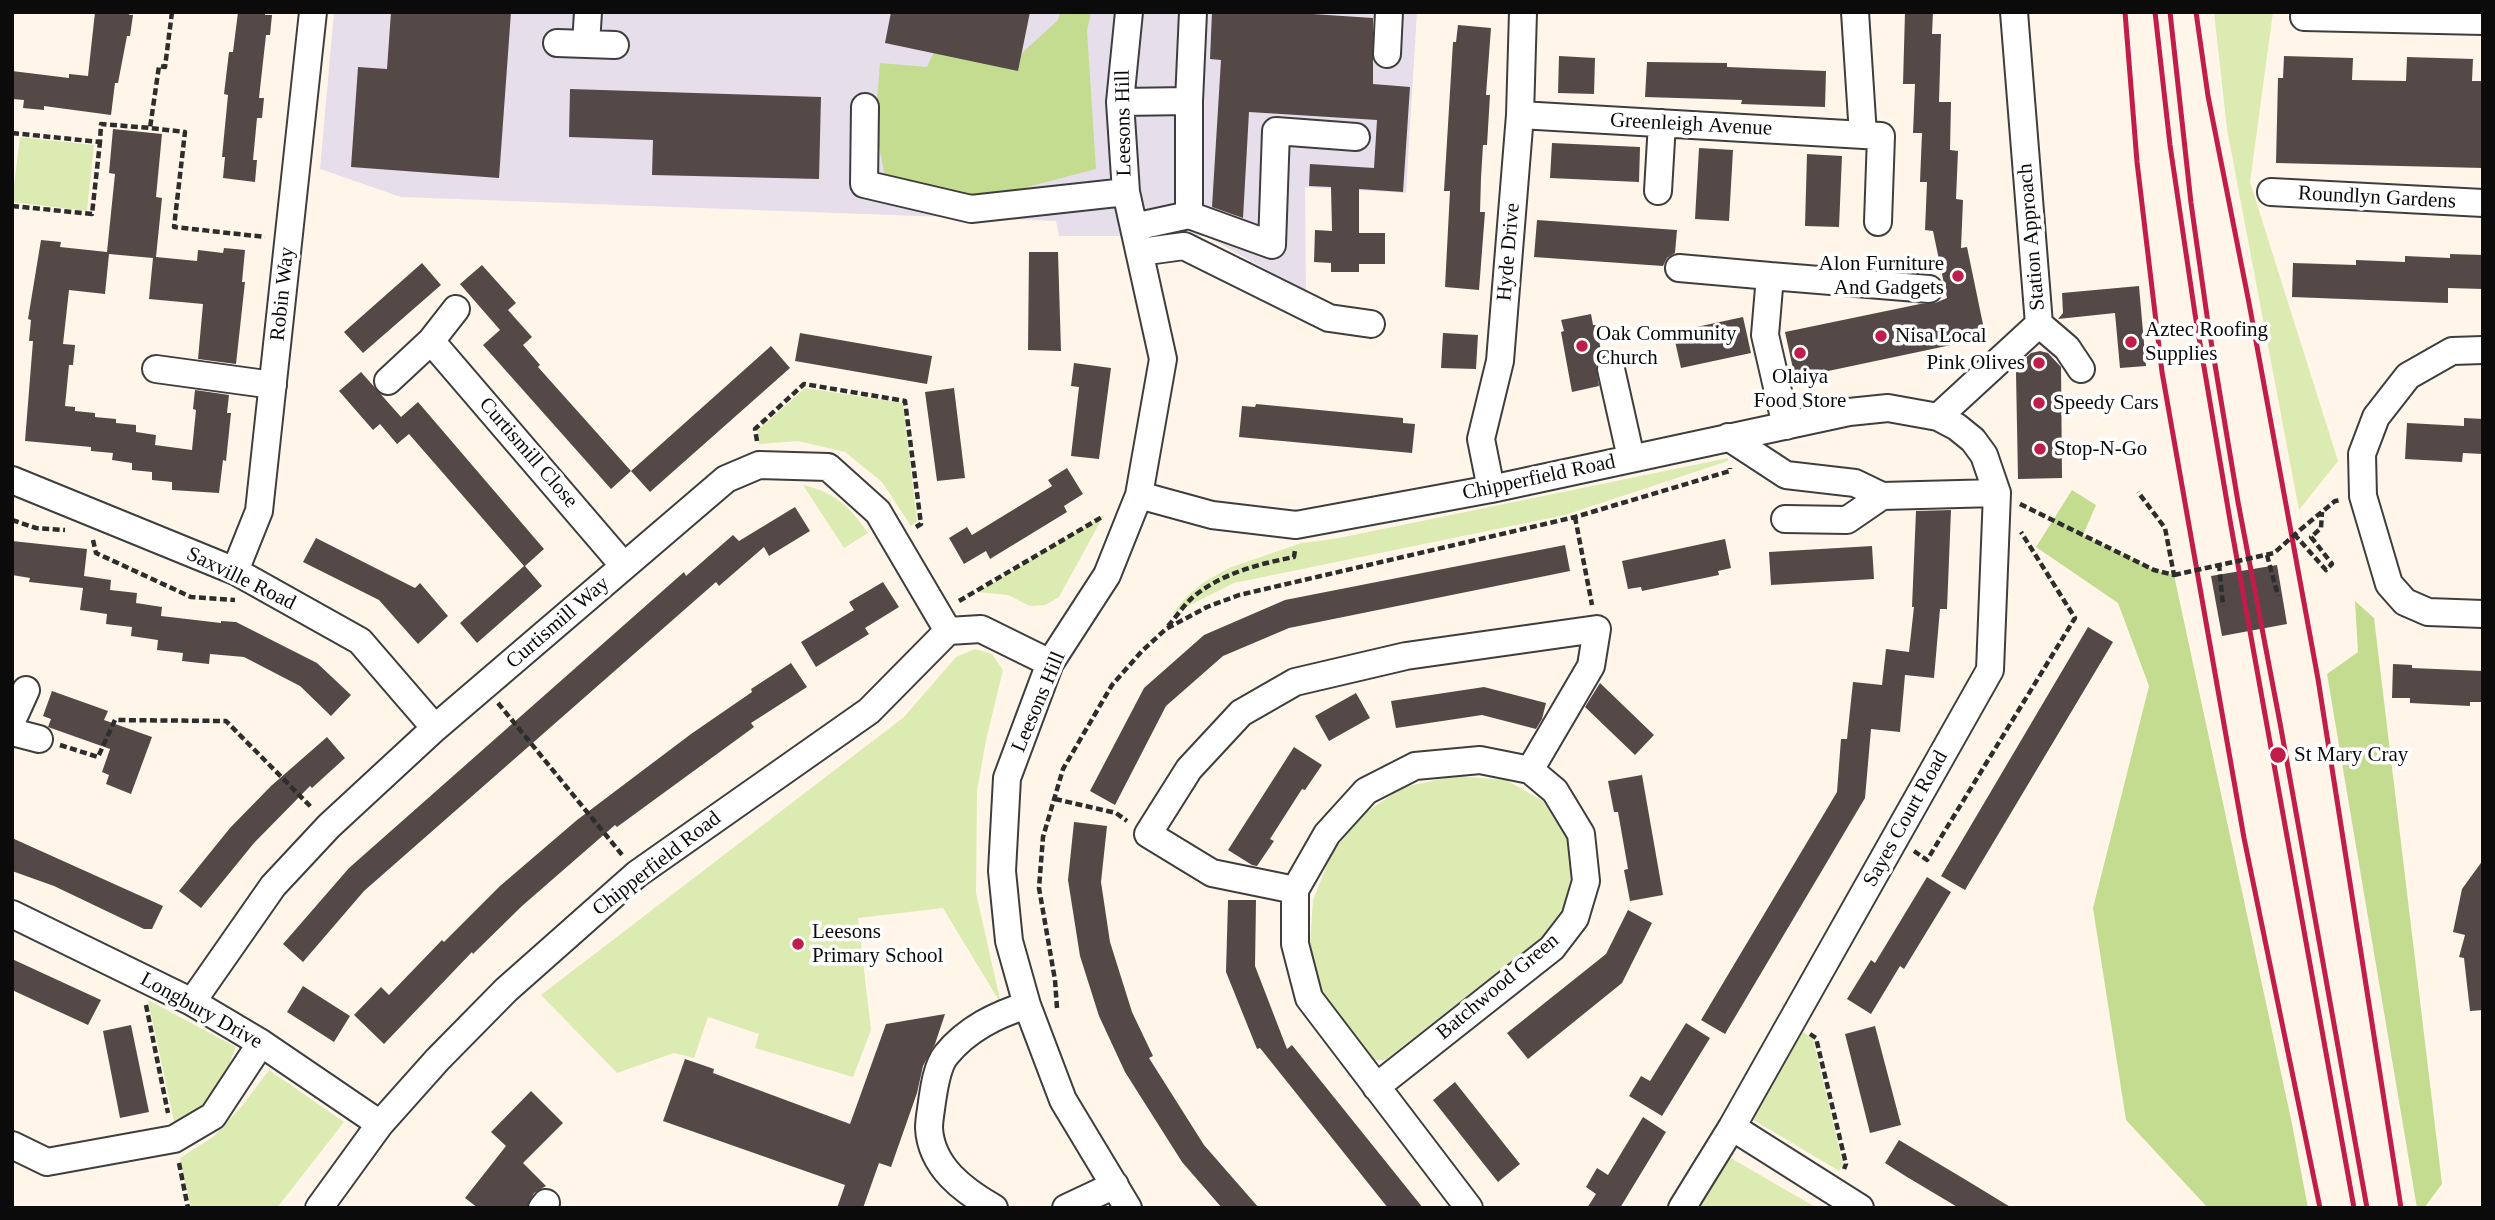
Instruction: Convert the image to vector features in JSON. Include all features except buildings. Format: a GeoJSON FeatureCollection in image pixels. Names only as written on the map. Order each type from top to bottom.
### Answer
{"type":"FeatureCollection","features":[{"type":"Feature","properties":{"kind":"street","name":"Robin Way"},"geometry":{"type":"LineString","coordinates":[[235,571],[260,511],[313,12]]}},
{"type":"Feature","properties":{"kind":"street"},"geometry":{"type":"LineString","coordinates":[[586,44],[589,12]]}},
{"type":"Feature","properties":{"kind":"street","name":"Leesons Hill"},"geometry":{"type":"LineString","coordinates":[[1128,1208],[1063,1100],[1027,1005],[1009,941],[1002,871],[1007,778],[1050,663],[1107,575],[1139,495],[1163,359],[1126,192],[1119,102],[1129,12]]}},
{"type":"Feature","properties":{"kind":"street"},"geometry":{"type":"LineString","coordinates":[[1189,215],[1189,102],[1193,12]]}},
{"type":"Feature","properties":{"kind":"street"},"geometry":{"type":"LineString","coordinates":[[1387,54],[1389,12]]}},
{"type":"Feature","properties":{"kind":"street","name":"Hyde Drive"},"geometry":{"type":"LineString","coordinates":[[1491,489],[1481,439],[1500,361],[1520,115],[1523,12]]}},
{"type":"Feature","properties":{"kind":"street"},"geometry":{"type":"LineString","coordinates":[[1855,12],[1863,135],[1881,136],[1878,222]]}},
{"type":"Feature","properties":{"kind":"street","name":"Station Approach"},"geometry":{"type":"LineString","coordinates":[[1938,417],[2039,324],[2014,12]]}},
{"type":"Feature","properties":{"kind":"street"},"geometry":{"type":"LineString","coordinates":[[2304,17],[2483,21]]}},
{"type":"Feature","properties":{"kind":"street"},"geometry":{"type":"LineString","coordinates":[[557,43],[615,45]]}},
{"type":"Feature","properties":{"kind":"street"},"geometry":{"type":"LineString","coordinates":[[1119,102],[1189,102]]}},
{"type":"Feature","properties":{"kind":"street","name":"Leesons Hill"},"geometry":{"type":"LineString","coordinates":[[865,107],[864,184],[971,209],[1126,192]]}},
{"type":"Feature","properties":{"kind":"street","name":"Greenleigh Avenue"},"geometry":{"type":"LineString","coordinates":[[1520,115],[1863,135]]}},
{"type":"Feature","properties":{"kind":"street"},"geometry":{"type":"LineString","coordinates":[[1658,191],[1662,123]]}},
{"type":"Feature","properties":{"kind":"street"},"geometry":{"type":"LineString","coordinates":[[1134,227],[1189,215],[1272,245],[1276,131],[1356,137]]}},
{"type":"Feature","properties":{"kind":"street","name":"Roundlyn Gardens"},"geometry":{"type":"LineString","coordinates":[[2271,192],[2483,203]]}},
{"type":"Feature","properties":{"kind":"street"},"geometry":{"type":"LineString","coordinates":[[1140,253],[1184,246],[1329,318],[1371,324]]}},
{"type":"Feature","properties":{"kind":"street"},"geometry":{"type":"LineString","coordinates":[[1679,268],[1929,289]]}},
{"type":"Feature","properties":{"kind":"street"},"geometry":{"type":"LineString","coordinates":[[1770,276],[1765,335],[1786,426]]}},
{"type":"Feature","properties":{"kind":"street"},"geometry":{"type":"LineString","coordinates":[[388,381],[432,341],[456,309]]}},
{"type":"Feature","properties":{"kind":"street"},"geometry":{"type":"LineString","coordinates":[[2039,324],[2067,348],[2081,369]]}},
{"type":"Feature","properties":{"kind":"street","name":"Curtismill Close"},"geometry":{"type":"LineString","coordinates":[[432,341],[625,566]]}},
{"type":"Feature","properties":{"kind":"street"},"geometry":{"type":"LineString","coordinates":[[2483,350],[2452,351],[2408,376],[2376,417],[2362,454],[2363,496],[2389,584],[2404,602],[2428,612],[2483,614]]}},
{"type":"Feature","properties":{"kind":"street"},"geometry":{"type":"LineString","coordinates":[[156,369],[273,385]]}},
{"type":"Feature","properties":{"kind":"street"},"geometry":{"type":"LineString","coordinates":[[1611,369],[1631,458]]}},
{"type":"Feature","properties":{"kind":"street","name":"Chipperfield Road"},"geometry":{"type":"LineString","coordinates":[[1139,495],[1212,515],[1299,525],[1491,489],[1849,412],[1888,408],[1938,417]]}},
{"type":"Feature","properties":{"kind":"street","name":"Sayes Court Road"},"geometry":{"type":"LineString","coordinates":[[1682,1208],[1732,1127],[1990,670],[1997,492],[1984,455],[1973,440],[1957,426],[1938,417]]}},
{"type":"Feature","properties":{"kind":"street"},"geometry":{"type":"LineString","coordinates":[[1728,437],[1786,475],[1855,483],[1882,496],[1997,492]]}},
{"type":"Feature","properties":{"kind":"street","name":"Curtismill Way"},"geometry":{"type":"LineString","coordinates":[[192,1002],[273,886],[330,826],[435,728],[726,479],[759,465],[828,467],[878,512],[943,622]]}},
{"type":"Feature","properties":{"kind":"street","name":"Saxville Road"},"geometry":{"type":"LineString","coordinates":[[12,480],[235,571],[360,641],[435,728]]}},
{"type":"Feature","properties":{"kind":"street"},"geometry":{"type":"LineString","coordinates":[[1785,519],[1847,520],[1882,496]]}},
{"type":"Feature","properties":{"kind":"street"},"geometry":{"type":"LineString","coordinates":[[943,622],[981,629],[1050,663]]}},
{"type":"Feature","properties":{"kind":"street","name":"Chipperfield Road"},"geometry":{"type":"LineString","coordinates":[[319,1208],[380,1124],[438,1059],[506,990],[637,874],[869,711],[943,622]]}},
{"type":"Feature","properties":{"kind":"street"},"geometry":{"type":"LineString","coordinates":[[1295,890],[1212,873],[1148,834],[1189,769],[1241,712],[1295,682],[1406,656],[1597,629],[1591,666],[1530,770],[1480,761],[1415,766],[1366,791],[1327,834],[1295,890],[1295,944],[1309,998],[1469,1208]]}},
{"type":"Feature","properties":{"kind":"street"},"geometry":{"type":"LineString","coordinates":[[12,721],[26,690]]}},
{"type":"Feature","properties":{"kind":"street"},"geometry":{"type":"LineString","coordinates":[[12,732],[39,739]]}},
{"type":"Feature","properties":{"kind":"street","name":"Batchwood Green"},"geometry":{"type":"LineString","coordinates":[[1376,1087],[1552,948],[1575,918],[1586,881],[1581,834],[1555,792],[1530,770]]}},
{"type":"Feature","properties":{"kind":"street","name":"Longbury Drive"},"geometry":{"type":"LineString","coordinates":[[12,914],[192,1002],[261,1044],[380,1124]]}},
{"type":"Feature","properties":{"kind":"street"},"geometry":{"type":"LineString","coordinates":[[995,1208],[967,1193],[940,1164],[929,1130],[934,1087],[944,1057],[981,1024],[1004,1012],[1027,1005]]}},
{"type":"Feature","properties":{"kind":"street"},"geometry":{"type":"LineString","coordinates":[[12,1145],[47,1162],[174,1139],[212,1116],[261,1044]]}},
{"type":"Feature","properties":{"kind":"street"},"geometry":{"type":"LineString","coordinates":[[1732,1127],[1860,1208]]}},
{"type":"Feature","properties":{"kind":"street"},"geometry":{"type":"LineString","coordinates":[[1066,1208],[1115,1185]]}},
{"type":"Feature","properties":{"kind":"path"},"geometry":{"type":"LineString","coordinates":[[150,128],[159,66],[164,67],[172,12]]}},
{"type":"Feature","properties":{"kind":"path"},"geometry":{"type":"LineString","coordinates":[[12,206],[92,215],[101,124],[185,132],[174,227],[288,240]]}},
{"type":"Feature","properties":{"kind":"path"},"geometry":{"type":"LineString","coordinates":[[12,133],[100,142]]}},
{"type":"Feature","properties":{"kind":"path"},"geometry":{"type":"LineString","coordinates":[[759,465],[755,429],[804,384],[905,401],[921,524],[894,539]]}},
{"type":"Feature","properties":{"kind":"path"},"geometry":{"type":"LineString","coordinates":[[1997,492],[2154,570],[2174,575],[2274,553],[2335,501],[2363,496]]}},
{"type":"Feature","properties":{"kind":"path"},"geometry":{"type":"LineString","coordinates":[[2138,492],[2165,528],[2174,575]]}},
{"type":"Feature","properties":{"kind":"path"},"geometry":{"type":"LineString","coordinates":[[2294,534],[2326,570],[2332,564],[2311,537],[2321,528],[2322,512]]}},
{"type":"Feature","properties":{"kind":"path"},"geometry":{"type":"LineString","coordinates":[[943,622],[1104,516]]}},
{"type":"Feature","properties":{"kind":"path"},"geometry":{"type":"LineString","coordinates":[[1574,517],[1587,579]]}},
{"type":"Feature","properties":{"kind":"path"},"geometry":{"type":"LineString","coordinates":[[12,520],[36,528],[77,531]]}},
{"type":"Feature","properties":{"kind":"path"},"geometry":{"type":"LineString","coordinates":[[1166,629],[1192,597],[1223,578],[1258,564],[1294,556],[1299,525]]}},
{"type":"Feature","properties":{"kind":"path"},"geometry":{"type":"LineString","coordinates":[[91,532],[96,553],[191,597],[243,601]]}},
{"type":"Feature","properties":{"kind":"path"},"geometry":{"type":"LineString","coordinates":[[2267,555],[2278,596]]}},
{"type":"Feature","properties":{"kind":"path"},"geometry":{"type":"LineString","coordinates":[[2219,565],[2223,606]]}},
{"type":"Feature","properties":{"kind":"path"},"geometry":{"type":"LineString","coordinates":[[484,686],[637,874]]}},
{"type":"Feature","properties":{"kind":"path"},"geometry":{"type":"LineString","coordinates":[[39,739],[98,757],[115,720],[226,721],[330,826]]}},
{"type":"Feature","properties":{"kind":"path"},"geometry":{"type":"LineString","coordinates":[[1055,799],[1116,813]]}},
{"type":"Feature","properties":{"kind":"path"},"geometry":{"type":"LineString","coordinates":[[141,977],[188,1208]]}},
{"type":"Feature","properties":{"kind":"path"},"geometry":{"type":"LineString","coordinates":[[1792,1021],[1816,1038],[1846,1164],[1833,1191]]}},
{"type":"Feature","properties":{"kind":"shaded area"},"geometry":{"type":"Polygon","coordinates":[[[334,12],[1417,12],[1406,193],[1305,187],[1306,292],[1206,236],[1059,236],[1056,221],[401,197],[320,169],[334,12]]]}},
{"type":"Feature","properties":{"kind":"green space"},"geometry":{"type":"Polygon","coordinates":[[[1060,12],[1091,12],[1087,31],[1096,169],[982,199],[886,182],[875,125],[880,63],[927,67],[936,48],[1018,71],[1022,53],[1058,20],[1060,12]]]}},
{"type":"Feature","properties":{"kind":"green space"},"geometry":{"type":"Polygon","coordinates":[[[2214,12],[2273,12],[2250,182],[2338,461],[2299,510],[2227,129],[2214,12]]]}},
{"type":"Feature","properties":{"kind":"green space"},"geometry":{"type":"Polygon","coordinates":[[[20,137],[94,145],[87,211],[12,202],[20,137]]]}},
{"type":"Feature","properties":{"kind":"green space"},"geometry":{"type":"Polygon","coordinates":[[[805,388],[903,403],[917,521],[911,526],[882,482],[845,452],[798,441],[759,444],[758,430],[805,388]]]}},
{"type":"Feature","properties":{"kind":"green space"},"geometry":{"type":"Polygon","coordinates":[[[1728,458],[1728,461],[1565,515],[1234,583],[1172,614],[1187,596],[1204,582],[1229,568],[1301,543],[1334,539],[1728,458]]]}},
{"type":"Feature","properties":{"kind":"green space"},"geometry":{"type":"Polygon","coordinates":[[[803,485],[824,492],[841,502],[868,533],[844,548],[803,485]]]}},
{"type":"Feature","properties":{"kind":"green space"},"geometry":{"type":"Polygon","coordinates":[[[2072,490],[2096,505],[2083,535],[2154,570],[2174,575],[2308,1208],[2208,1208],[2126,1120],[2093,908],[2149,686],[2118,603],[2036,547],[2072,490]]]}},
{"type":"Feature","properties":{"kind":"green space"},"geometry":{"type":"Polygon","coordinates":[[[1104,515],[1059,597],[1045,605],[1030,606],[1008,595],[978,592],[1104,515]]]}},
{"type":"Feature","properties":{"kind":"green space"},"geometry":{"type":"Polygon","coordinates":[[[2355,601],[2374,618],[2442,1184],[2424,1208],[2417,1208],[2327,674],[2358,652],[2355,601]]]}},
{"type":"Feature","properties":{"kind":"green space"},"geometry":{"type":"Polygon","coordinates":[[[975,649],[992,654],[1003,670],[977,791],[976,893],[1001,1004],[943,908],[858,918],[871,1030],[853,1077],[755,1048],[759,1034],[708,1017],[694,1058],[674,1053],[617,1073],[541,995],[904,717],[956,657],[975,649]]]}},
{"type":"Feature","properties":{"kind":"green space"},"geometry":{"type":"Polygon","coordinates":[[[1455,776],[1506,780],[1543,801],[1567,838],[1572,869],[1565,905],[1542,937],[1385,1060],[1369,1060],[1320,989],[1310,945],[1313,900],[1332,852],[1366,812],[1404,787],[1455,776]]]}},
{"type":"Feature","properties":{"kind":"green space"},"geometry":{"type":"Polygon","coordinates":[[[148,1000],[236,1047],[224,1077],[201,1107],[174,1121],[148,1000]]]}},
{"type":"Feature","properties":{"kind":"green space"},"geometry":{"type":"Polygon","coordinates":[[[1803,1032],[1813,1039],[1843,1164],[1839,1171],[1752,1119],[1803,1032]]]}},
{"type":"Feature","properties":{"kind":"green space"},"geometry":{"type":"Polygon","coordinates":[[[269,1070],[344,1122],[277,1208],[191,1208],[180,1158],[213,1137],[242,1106],[269,1070]]]}},
{"type":"Feature","properties":{"kind":"green space"},"geometry":{"type":"Polygon","coordinates":[[[1729,1157],[1817,1208],[1700,1208],[1729,1157]]]}},
{"type":"Feature","properties":{"kind":"railway"},"geometry":{"type":"LineString","coordinates":[[2125,12],[2137,162],[2162,372],[2244,838],[2320,1208]]}},
{"type":"Feature","properties":{"kind":"railway"},"geometry":{"type":"LineString","coordinates":[[2155,12],[2170,145],[2195,314],[2354,1208]]}},
{"type":"Feature","properties":{"kind":"railway"},"geometry":{"type":"LineString","coordinates":[[2170,12],[2191,203],[2208,323],[2238,502],[2367,1208]]}},
{"type":"Feature","properties":{"kind":"railway"},"geometry":{"type":"LineString","coordinates":[[2196,12],[2208,96],[2318,679],[2401,1208]]}},
{"type":"Feature","properties":{"kind":"place","name":"Alon Furniture And Gadgets"},"geometry":{"type":"Point","coordinates":[1958,276]}},
{"type":"Feature","properties":{"kind":"place","name":"Nisa Local"},"geometry":{"type":"Point","coordinates":[1881,336]}},
{"type":"Feature","properties":{"kind":"place","name":"Aztec Roofing Supplies"},"geometry":{"type":"Point","coordinates":[2131,342]}},
{"type":"Feature","properties":{"kind":"place","name":"Oak Community Church"},"geometry":{"type":"Point","coordinates":[1582,346]}},
{"type":"Feature","properties":{"kind":"place","name":"Olaiya Food Store"},"geometry":{"type":"Point","coordinates":[1800,353]}},
{"type":"Feature","properties":{"kind":"place","name":"Pink Olives"},"geometry":{"type":"Point","coordinates":[2039,363]}},
{"type":"Feature","properties":{"kind":"place","name":"Speedy Cars"},"geometry":{"type":"Point","coordinates":[2039,403]}},
{"type":"Feature","properties":{"kind":"place","name":"Stop-N-Go"},"geometry":{"type":"Point","coordinates":[2040,449]}},
{"type":"Feature","properties":{"kind":"place","name":"St Mary Cray"},"geometry":{"type":"Point","coordinates":[2278,755]}},
{"type":"Feature","properties":{"kind":"place","name":"Leesons Primary School"},"geometry":{"type":"Point","coordinates":[798,944]}}]}
